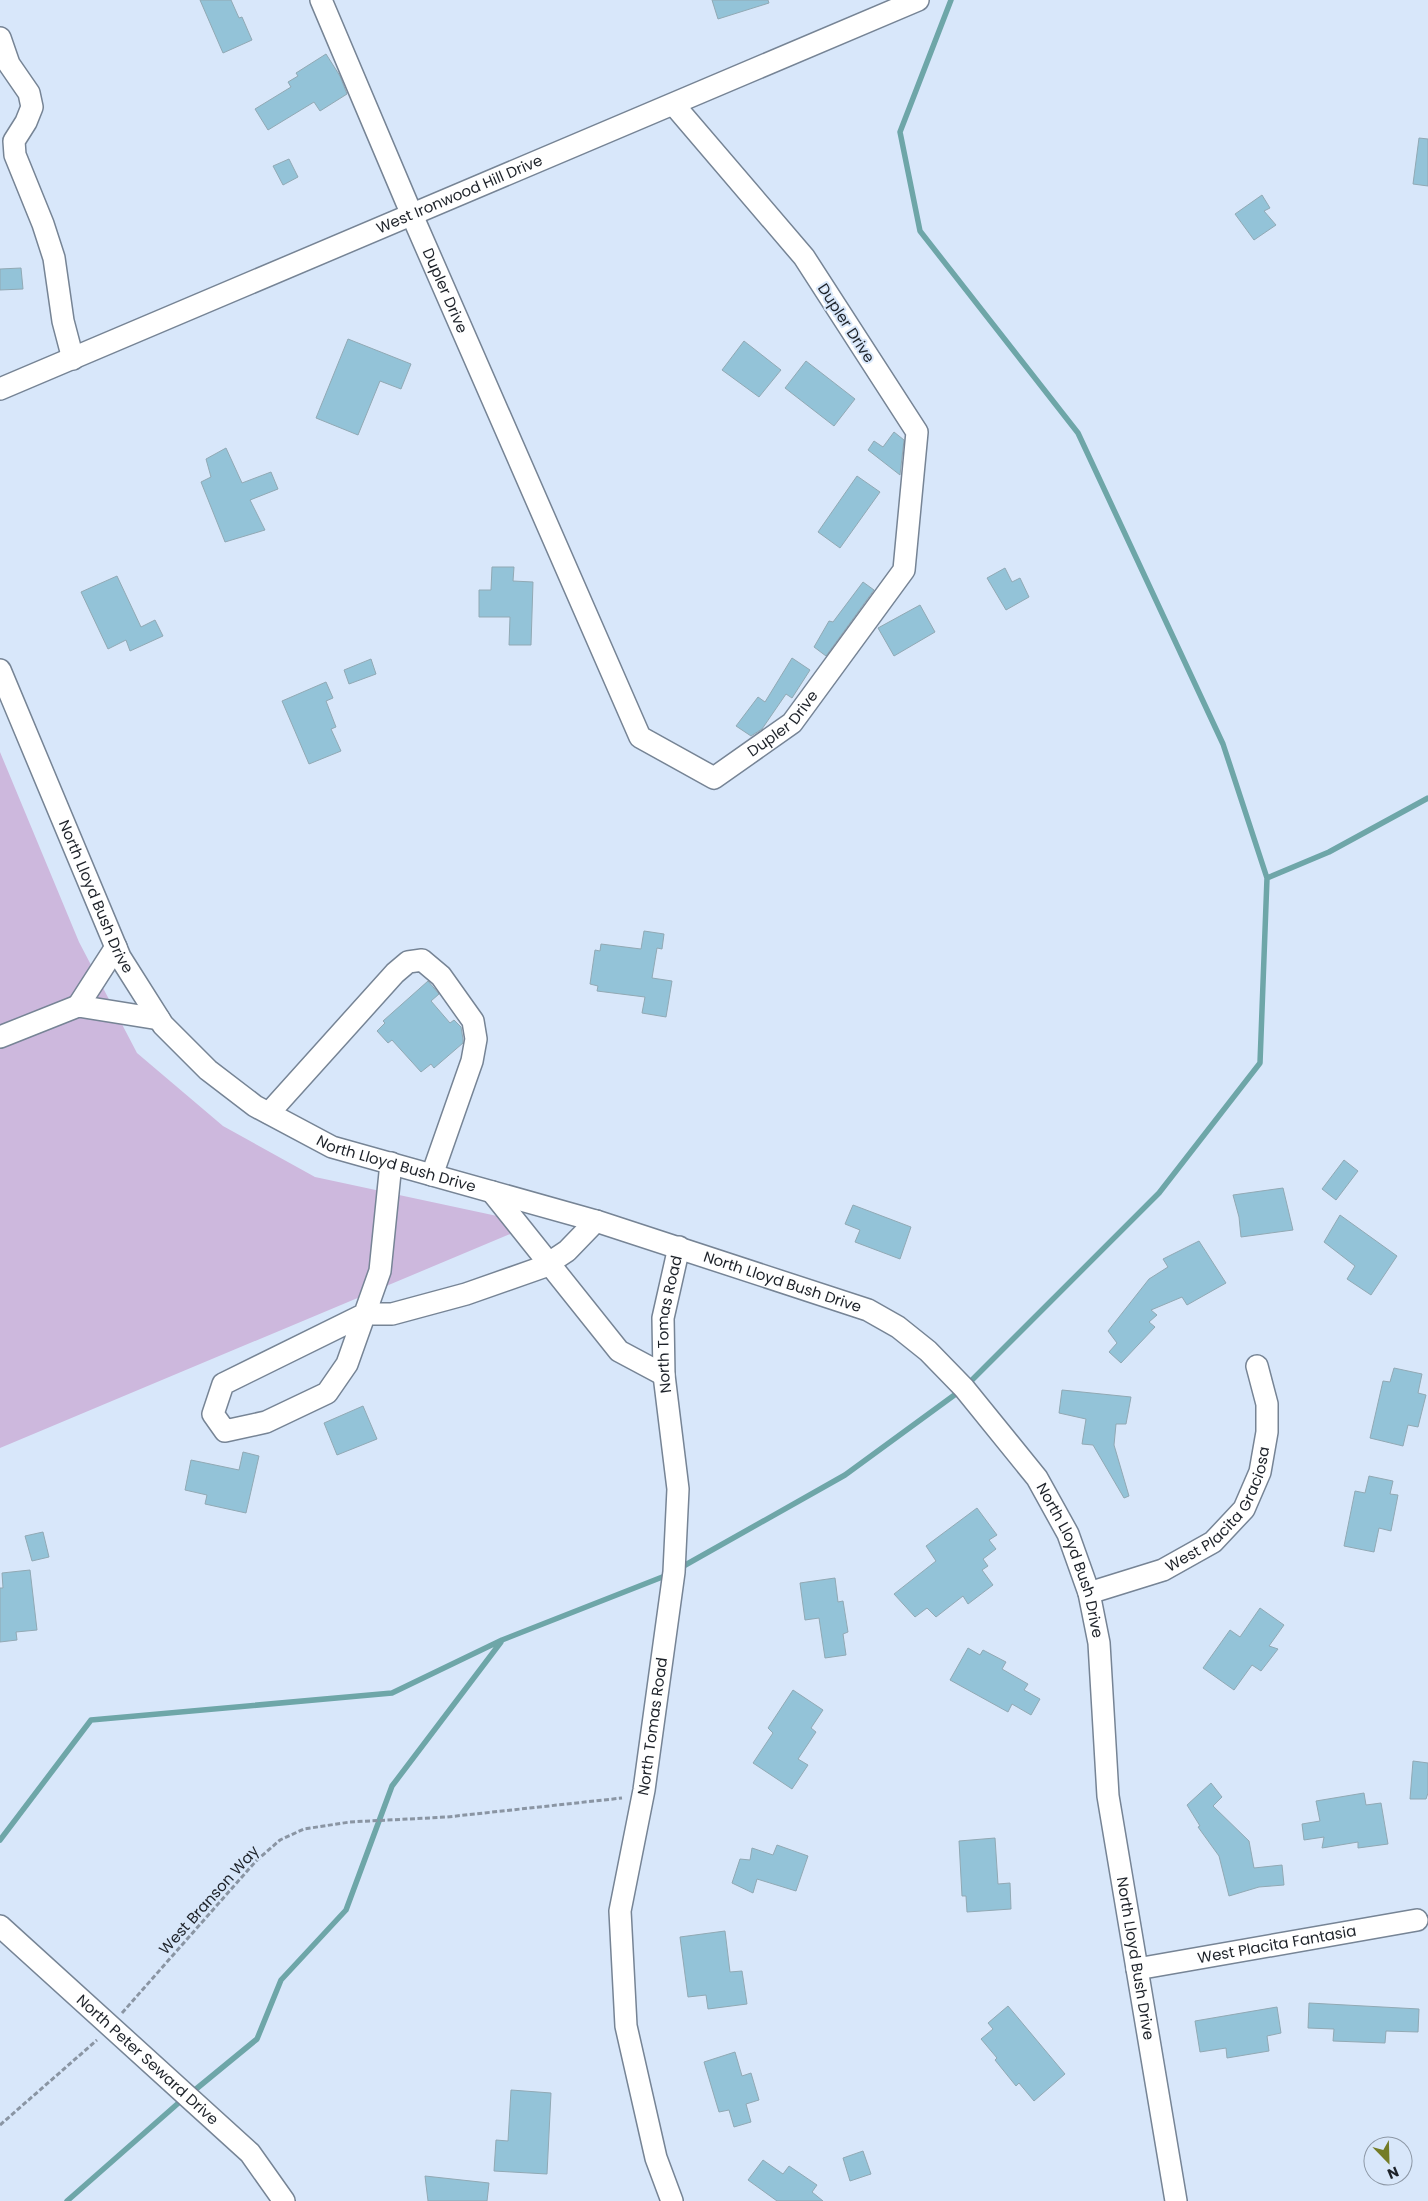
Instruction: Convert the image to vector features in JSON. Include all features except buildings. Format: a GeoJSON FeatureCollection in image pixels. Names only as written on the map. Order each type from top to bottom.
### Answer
{"type":"FeatureCollection","features":[{"type":"Feature","properties":{"kind":"street"},"geometry":{"type":"LineString","coordinates":[[321,0],[412,215]]}},
{"type":"Feature","properties":{"kind":"street","name":"West Ironwood Hill Drive"},"geometry":{"type":"LineString","coordinates":[[0,389],[674,105],[916,0]]}},
{"type":"Feature","properties":{"kind":"street"},"geometry":{"type":"LineString","coordinates":[[0,38],[9,64],[29,92],[32,107],[26,122],[14,141],[15,155],[43,224],[54,258],[62,321],[73,359]]}},
{"type":"Feature","properties":{"kind":"street","name":"Dupler Drive"},"geometry":{"type":"LineString","coordinates":[[412,215],[640,737],[714,778],[792,722],[904,570],[917,432],[804,257],[674,105]]}},
{"type":"Feature","properties":{"kind":"street","name":"North Lloyd Bush Drive"},"geometry":{"type":"LineString","coordinates":[[0,670],[120,957],[159,1019],[208,1070],[255,1106],[332,1147],[596,1221],[868,1310],[898,1327],[928,1351],[964,1388],[1037,1478],[1068,1534],[1089,1593],[1099,1643],[1108,1796],[1176,2201]]}},
{"type":"Feature","properties":{"kind":"street"},"geometry":{"type":"LineString","coordinates":[[78,1006],[116,947]]}},
{"type":"Feature","properties":{"kind":"street"},"geometry":{"type":"LineString","coordinates":[[269,1113],[395,973],[408,962],[422,960],[441,976],[473,1021],[476,1039],[472,1061],[432,1175]]}},
{"type":"Feature","properties":{"kind":"street"},"geometry":{"type":"LineString","coordinates":[[0,1037],[78,1006],[159,1019]]}},
{"type":"Feature","properties":{"kind":"street"},"geometry":{"type":"LineString","coordinates":[[391,1163],[380,1272],[365,1314],[347,1364],[328,1393],[266,1422],[225,1432],[213,1414],[223,1384],[365,1314],[392,1314],[466,1294],[548,1263],[567,1251],[596,1221]]}},
{"type":"Feature","properties":{"kind":"street"},"geometry":{"type":"LineString","coordinates":[[492,1192],[620,1351],[664,1375]]}},
{"type":"Feature","properties":{"kind":"street","name":"North Tomas Road"},"geometry":{"type":"LineString","coordinates":[[672,2201],[656,2158],[626,2026],[620,1911],[642,1796],[674,1572],[678,1490],[664,1375],[664,1318],[679,1247]]}},
{"type":"Feature","properties":{"kind":"street","name":"West Placita Graciosa"},"geometry":{"type":"LineString","coordinates":[[1089,1593],[1163,1570],[1213,1542],[1244,1509],[1260,1472],[1267,1432],[1267,1404],[1257,1366]]}},
{"type":"Feature","properties":{"kind":"street","name":"West Placita Fantasia"},"geometry":{"type":"LineString","coordinates":[[1137,1969],[1417,1920]]}},
{"type":"Feature","properties":{"kind":"street","name":"North Peter Seward Drive"},"geometry":{"type":"LineString","coordinates":[[0,1926],[250,2153],[284,2201]]}},
{"type":"Feature","properties":{"kind":"path","name":"West Branson Way"},"geometry":{"type":"LineString","coordinates":[[0,2125],[111,2026],[256,1861],[280,1840],[304,1829],[350,1822],[448,1817],[642,1796]]}},
{"type":"Feature","properties":{"kind":"shaded area"},"geometry":{"type":"Polygon","coordinates":[[[0,752],[79,942],[137,1053],[223,1126],[315,1177],[534,1224],[0,1448],[0,752]]]}},
{"type":"Feature","properties":{"kind":"waterway"},"geometry":{"type":"LineString","coordinates":[[680,1568],[845,1475],[964,1388],[1159,1193],[1260,1063],[1267,878],[1223,744],[1078,433],[920,231],[900,132],[951,0]]}},
{"type":"Feature","properties":{"kind":"waterway"},"geometry":{"type":"LineString","coordinates":[[1267,878],[1329,852],[1428,798]]}},
{"type":"Feature","properties":{"kind":"waterway"},"geometry":{"type":"LineString","coordinates":[[0,1840],[91,1720],[392,1693],[502,1640],[670,1574]]}},
{"type":"Feature","properties":{"kind":"waterway"},"geometry":{"type":"LineString","coordinates":[[190,2094],[257,2039],[281,1980],[346,1910],[392,1786],[501,1642]]}},
{"type":"Feature","properties":{"kind":"waterway"},"geometry":{"type":"LineString","coordinates":[[67,2201],[183,2099]]}}]}
